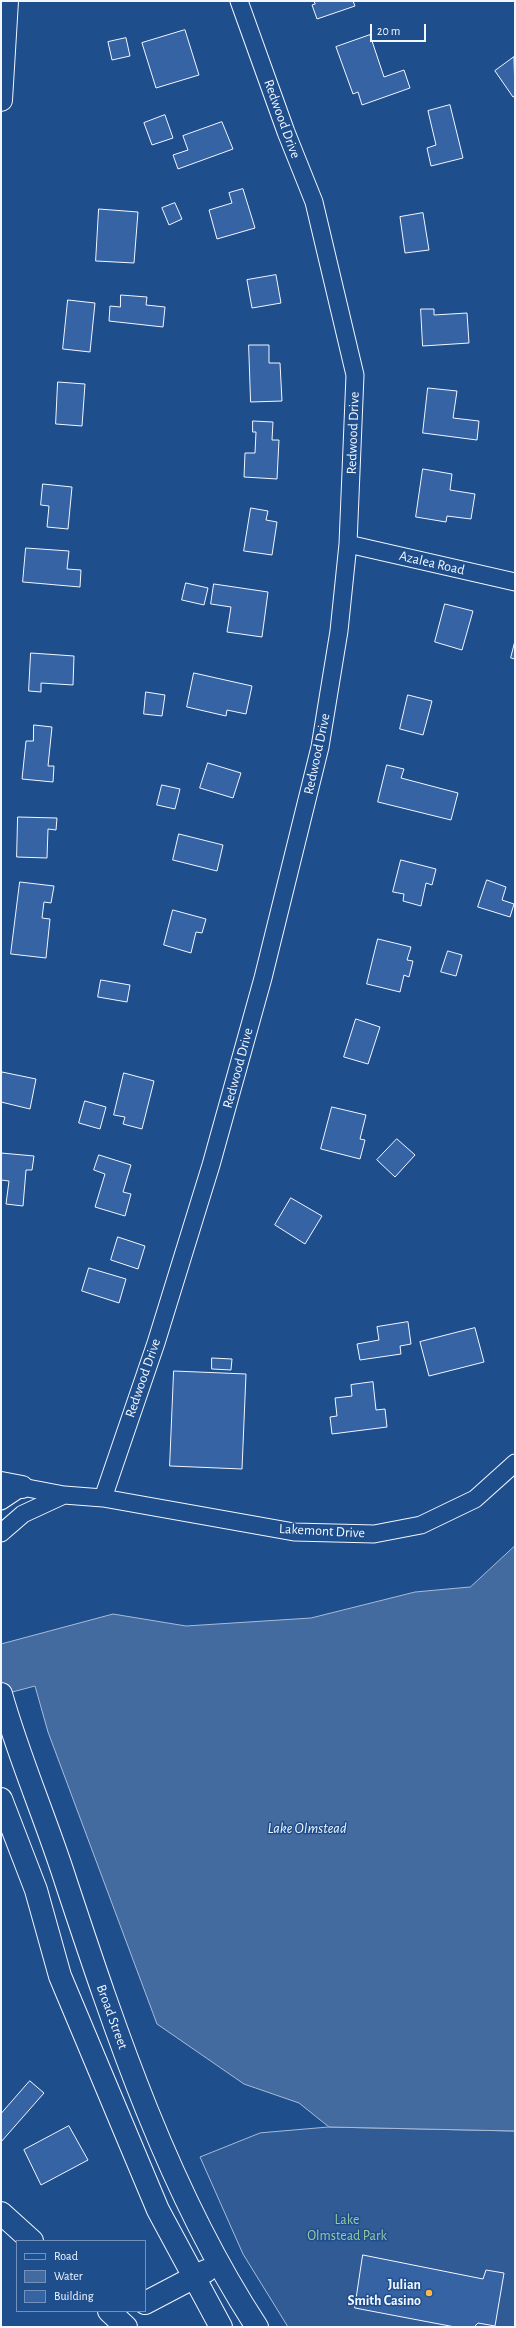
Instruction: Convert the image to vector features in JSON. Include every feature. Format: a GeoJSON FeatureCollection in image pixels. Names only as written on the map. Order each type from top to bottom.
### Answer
{"type":"FeatureCollection","features":[{"type":"Feature","properties":{"kind":"main road"},"geometry":{"type":"LineString","coordinates":[[1,100],[7,1]]}},
{"type":"Feature","properties":{"kind":"main road"},"geometry":{"type":"LineString","coordinates":[[1,1483],[22,1487]]}},
{"type":"Feature","properties":{"kind":"main road","name":"Broad Street"},"geometry":{"type":"LineString","coordinates":[[1,1694],[7,1715],[66,1880],[92,1964],[149,2116],[219,2263],[257,2327]]}},
{"type":"Feature","properties":{"kind":"main road"},"geometry":{"type":"LineString","coordinates":[[1,1799],[36,1890],[60,1976],[158,2210],[193,2278],[221,2327]]}},
{"type":"Feature","properties":{"kind":"main road"},"geometry":{"type":"LineString","coordinates":[[1,2213],[31,2240]]}},
{"type":"Feature","properties":{"kind":"main road"},"geometry":{"type":"LineString","coordinates":[[146,2302],[219,2263]]}},
{"type":"Feature","properties":{"kind":"main road"},"geometry":{"type":"LineString","coordinates":[[109,2312],[126,2327]]}},
{"type":"Feature","properties":{"kind":"street","name":"Redwood Drive"},"geometry":{"type":"LineString","coordinates":[[103,1498],[156,1343],[211,1165],[263,978],[320,747],[339,631],[348,544],[355,375],[314,202],[286,132],[239,1]]}},
{"type":"Feature","properties":{"kind":"street","name":"Azalea Road"},"geometry":{"type":"LineString","coordinates":[[348,544],[515,582]]}},
{"type":"Feature","properties":{"kind":"street","name":"Lakemont Drive"},"geometry":{"type":"LineString","coordinates":[[22,1487],[64,1495],[103,1498],[294,1532],[374,1534],[421,1525],[474,1499],[515,1463]]}},
{"type":"Feature","properties":{"kind":"street"},"geometry":{"type":"LineString","coordinates":[[1,1501],[22,1487]]}},
{"type":"Feature","properties":{"kind":"street","name":"Lakemont Drive"},"geometry":{"type":"LineString","coordinates":[[1,1533],[23,1514],[64,1495]]}},
{"type":"Feature","properties":{"kind":"shaded area","name":"Lake Olmstead Park"},"geometry":{"type":"Polygon","coordinates":[[[329,2127],[515,2131],[515,2327],[288,2327],[243,2254],[200,2157],[260,2133],[329,2127]]]}},
{"type":"Feature","properties":{"kind":"water","name":"Lake Olmstead"},"geometry":{"type":"Polygon","coordinates":[[[515,1546],[515,2131],[329,2127],[299,2103],[244,2084],[157,2024],[48,1732],[35,1686],[1,1695],[1,1644],[113,1614],[186,1626],[311,1618],[415,1592],[470,1587],[515,1546]]]}},
{"type":"Feature","properties":{"kind":"building"},"geometry":{"type":"Polygon","coordinates":[[[314,1],[353,1],[355,6],[317,19],[312,5],[315,4],[314,1]]]}},
{"type":"Feature","properties":{"kind":"building"},"geometry":{"type":"Polygon","coordinates":[[[185,30],[199,75],[156,88],[142,43],[185,30]]]}},
{"type":"Feature","properties":{"kind":"building"},"geometry":{"type":"Polygon","coordinates":[[[370,35],[384,77],[404,70],[410,88],[362,105],[358,92],[353,94],[336,47],[370,35]]]}},
{"type":"Feature","properties":{"kind":"building"},"geometry":{"type":"Polygon","coordinates":[[[126,38],[130,56],[112,60],[108,42],[126,38]]]}},
{"type":"Feature","properties":{"kind":"building"},"geometry":{"type":"Polygon","coordinates":[[[514,57],[515,96],[513,97],[495,71],[514,57]]]}},
{"type":"Feature","properties":{"kind":"building"},"geometry":{"type":"Polygon","coordinates":[[[450,105],[463,158],[431,166],[427,148],[436,145],[428,111],[450,105]]]}},
{"type":"Feature","properties":{"kind":"building"},"geometry":{"type":"Polygon","coordinates":[[[165,115],[173,138],[152,145],[144,123],[165,115]]]}},
{"type":"Feature","properties":{"kind":"building"},"geometry":{"type":"Polygon","coordinates":[[[222,122],[233,149],[178,169],[173,155],[188,150],[183,136],[222,122]]]}},
{"type":"Feature","properties":{"kind":"building"},"geometry":{"type":"Polygon","coordinates":[[[243,189],[255,228],[217,239],[209,210],[232,203],[229,193],[243,189]]]}},
{"type":"Feature","properties":{"kind":"building"},"geometry":{"type":"Polygon","coordinates":[[[175,203],[182,219],[169,225],[162,208],[175,203]]]}},
{"type":"Feature","properties":{"kind":"building"},"geometry":{"type":"Polygon","coordinates":[[[99,209],[138,212],[134,263],[96,261],[99,209]]]}},
{"type":"Feature","properties":{"kind":"building"},"geometry":{"type":"Polygon","coordinates":[[[423,213],[429,250],[405,253],[400,217],[423,213]]]}},
{"type":"Feature","properties":{"kind":"building"},"geometry":{"type":"Polygon","coordinates":[[[276,275],[281,303],[252,308],[247,280],[276,275]]]}},
{"type":"Feature","properties":{"kind":"building"},"geometry":{"type":"Polygon","coordinates":[[[121,295],[147,297],[146,305],[165,307],[163,327],[109,321],[110,306],[120,307],[121,295]]]}},
{"type":"Feature","properties":{"kind":"building"},"geometry":{"type":"Polygon","coordinates":[[[68,300],[95,303],[90,352],[63,349],[68,300]]]}},
{"type":"Feature","properties":{"kind":"building"},"geometry":{"type":"Polygon","coordinates":[[[421,309],[434,309],[434,315],[467,313],[469,343],[423,346],[421,309]]]}},
{"type":"Feature","properties":{"kind":"building"},"geometry":{"type":"Polygon","coordinates":[[[249,345],[269,345],[269,363],[280,363],[282,401],[251,402],[249,345]]]}},
{"type":"Feature","properties":{"kind":"building"},"geometry":{"type":"Polygon","coordinates":[[[58,382],[85,384],[82,426],[56,424],[58,382]]]}},
{"type":"Feature","properties":{"kind":"building"},"geometry":{"type":"Polygon","coordinates":[[[428,388],[457,391],[453,418],[479,421],[477,440],[423,433],[428,388]]]}},
{"type":"Feature","properties":{"kind":"building"},"geometry":{"type":"Polygon","coordinates":[[[253,421],[273,422],[272,440],[279,440],[277,479],[244,477],[245,453],[255,453],[256,432],[253,432],[253,421]]]}},
{"type":"Feature","properties":{"kind":"building"},"geometry":{"type":"Polygon","coordinates":[[[423,469],[452,474],[450,490],[475,494],[471,519],[447,516],[446,522],[416,517],[423,469]]]}},
{"type":"Feature","properties":{"kind":"building"},"geometry":{"type":"Polygon","coordinates":[[[43,484],[72,487],[68,529],[47,527],[49,506],[41,505],[43,484]]]}},
{"type":"Feature","properties":{"kind":"building"},"geometry":{"type":"Polygon","coordinates":[[[251,508],[268,511],[266,520],[277,522],[272,555],[244,551],[251,508]]]}},
{"type":"Feature","properties":{"kind":"building"},"geometry":{"type":"Polygon","coordinates":[[[26,548],[69,551],[67,569],[81,570],[80,587],[23,582],[26,548]]]}},
{"type":"Feature","properties":{"kind":"building"},"geometry":{"type":"Polygon","coordinates":[[[186,583],[208,588],[204,605],[182,600],[186,583]]]}},
{"type":"Feature","properties":{"kind":"building"},"geometry":{"type":"Polygon","coordinates":[[[214,584],[268,592],[262,637],[227,632],[231,607],[211,604],[214,584]]]}},
{"type":"Feature","properties":{"kind":"building"},"geometry":{"type":"Polygon","coordinates":[[[445,604],[473,611],[462,650],[435,642],[445,604]]]}},
{"type":"Feature","properties":{"kind":"building"},"geometry":{"type":"Polygon","coordinates":[[[515,641],[515,659],[511,658],[515,641]]]}},
{"type":"Feature","properties":{"kind":"building"},"geometry":{"type":"Polygon","coordinates":[[[31,653],[74,656],[73,685],[41,683],[41,692],[29,691],[31,653]]]}},
{"type":"Feature","properties":{"kind":"building"},"geometry":{"type":"Polygon","coordinates":[[[194,673],[252,686],[246,714],[227,710],[226,716],[187,707],[194,673]]]}},
{"type":"Feature","properties":{"kind":"building"},"geometry":{"type":"Polygon","coordinates":[[[146,692],[165,695],[162,716],[144,714],[146,692]]]}},
{"type":"Feature","properties":{"kind":"building"},"geometry":{"type":"Polygon","coordinates":[[[408,695],[432,701],[423,735],[400,729],[408,695]]]}},
{"type":"Feature","properties":{"kind":"building"},"geometry":{"type":"Polygon","coordinates":[[[34,725],[52,727],[48,766],[54,766],[53,782],[22,779],[26,741],[33,741],[34,725]]]}},
{"type":"Feature","properties":{"kind":"building"},"geometry":{"type":"Polygon","coordinates":[[[208,763],[241,773],[233,798],[200,788],[208,763]]]}},
{"type":"Feature","properties":{"kind":"building"},"geometry":{"type":"Polygon","coordinates":[[[387,765],[404,769],[401,778],[458,793],[451,820],[378,802],[387,765]]]}},
{"type":"Feature","properties":{"kind":"building"},"geometry":{"type":"Polygon","coordinates":[[[162,785],[180,789],[175,809],[157,805],[162,785]]]}},
{"type":"Feature","properties":{"kind":"building"},"geometry":{"type":"Polygon","coordinates":[[[18,817],[57,818],[56,830],[48,829],[47,858],[17,857],[18,817]]]}},
{"type":"Feature","properties":{"kind":"building"},"geometry":{"type":"Polygon","coordinates":[[[179,834],[223,845],[217,871],[173,860],[179,834]]]}},
{"type":"Feature","properties":{"kind":"building"},"geometry":{"type":"Polygon","coordinates":[[[401,860],[436,869],[432,885],[426,883],[421,906],[403,901],[404,894],[393,892],[401,860]]]}},
{"type":"Feature","properties":{"kind":"building"},"geometry":{"type":"Polygon","coordinates":[[[487,880],[506,887],[502,900],[514,904],[510,917],[478,907],[487,880]]]}},
{"type":"Feature","properties":{"kind":"building"},"geometry":{"type":"Polygon","coordinates":[[[20,882],[54,886],[51,903],[44,902],[42,918],[50,919],[46,958],[11,954],[20,882]]]}},
{"type":"Feature","properties":{"kind":"building"},"geometry":{"type":"Polygon","coordinates":[[[173,910],[206,919],[202,933],[196,932],[191,953],[164,945],[173,910]]]}},
{"type":"Feature","properties":{"kind":"building"},"geometry":{"type":"Polygon","coordinates":[[[378,939],[411,947],[407,960],[413,961],[409,977],[404,975],[400,992],[367,984],[378,939]]]}},
{"type":"Feature","properties":{"kind":"building"},"geometry":{"type":"Polygon","coordinates":[[[448,951],[462,955],[456,976],[441,972],[448,951]]]}},
{"type":"Feature","properties":{"kind":"building"},"geometry":{"type":"Polygon","coordinates":[[[101,980],[130,985],[127,1002],[98,997],[101,980]]]}},
{"type":"Feature","properties":{"kind":"building"},"geometry":{"type":"Polygon","coordinates":[[[356,1019],[380,1027],[368,1064],[344,1057],[356,1019]]]}},
{"type":"Feature","properties":{"kind":"building"},"geometry":{"type":"Polygon","coordinates":[[[2,1072],[36,1079],[30,1109],[1,1102],[2,1072]]]}},
{"type":"Feature","properties":{"kind":"building"},"geometry":{"type":"Polygon","coordinates":[[[124,1073],[154,1081],[142,1129],[123,1124],[125,1117],[114,1115],[124,1073]]]}},
{"type":"Feature","properties":{"kind":"building"},"geometry":{"type":"Polygon","coordinates":[[[85,1101],[106,1107],[100,1129],[79,1123],[85,1101]]]}},
{"type":"Feature","properties":{"kind":"building"},"geometry":{"type":"Polygon","coordinates":[[[332,1107],[366,1115],[360,1139],[365,1140],[360,1159],[321,1149],[332,1107]]]}},
{"type":"Feature","properties":{"kind":"building"},"geometry":{"type":"Polygon","coordinates":[[[397,1139],[415,1155],[395,1177],[377,1160],[397,1139]]]}},
{"type":"Feature","properties":{"kind":"building"},"geometry":{"type":"Polygon","coordinates":[[[1,1153],[34,1156],[32,1170],[26,1170],[23,1206],[6,1204],[9,1181],[1,1180],[1,1153]]]}},
{"type":"Feature","properties":{"kind":"building"},"geometry":{"type":"Polygon","coordinates":[[[99,1155],[131,1165],[123,1192],[131,1194],[125,1216],[95,1207],[105,1174],[94,1170],[99,1155]]]}},
{"type":"Feature","properties":{"kind":"building"},"geometry":{"type":"Polygon","coordinates":[[[291,1198],[322,1216],[305,1244],[275,1225],[291,1198]]]}},
{"type":"Feature","properties":{"kind":"building"},"geometry":{"type":"Polygon","coordinates":[[[118,1237],[145,1246],[138,1269],[111,1260],[118,1237]]]}},
{"type":"Feature","properties":{"kind":"building"},"geometry":{"type":"Polygon","coordinates":[[[89,1268],[126,1279],[119,1303],[82,1291],[89,1268]]]}},
{"type":"Feature","properties":{"kind":"building"},"geometry":{"type":"Polygon","coordinates":[[[408,1322],[411,1344],[400,1346],[401,1354],[360,1360],[357,1344],[379,1340],[377,1327],[408,1322]]]}},
{"type":"Feature","properties":{"kind":"building"},"geometry":{"type":"Polygon","coordinates":[[[475,1328],[484,1362],[429,1376],[420,1342],[475,1328]]]}},
{"type":"Feature","properties":{"kind":"building"},"geometry":{"type":"Polygon","coordinates":[[[212,1358],[232,1359],[231,1370],[212,1369],[212,1358]]]}},
{"type":"Feature","properties":{"kind":"building"},"geometry":{"type":"Polygon","coordinates":[[[174,1371],[246,1374],[242,1469],[170,1466],[174,1371]]]}},
{"type":"Feature","properties":{"kind":"building"},"geometry":{"type":"Polygon","coordinates":[[[373,1382],[376,1410],[385,1409],[387,1427],[332,1434],[330,1417],[337,1416],[335,1398],[352,1396],[351,1385],[373,1382]]]}},
{"type":"Feature","properties":{"kind":"building"},"geometry":{"type":"Polygon","coordinates":[[[30,2081],[44,2093],[1,2142],[1,2114],[30,2081]]]}},
{"type":"Feature","properties":{"kind":"building"},"geometry":{"type":"Polygon","coordinates":[[[69,2126],[88,2160],[41,2185],[24,2150],[69,2126]]]}},
{"type":"Feature","properties":{"kind":"building","name":"Julian Smith Casino"},"geometry":{"type":"Polygon","coordinates":[[[363,2255],[483,2279],[486,2270],[504,2273],[495,2326],[478,2323],[474,2327],[455,2327],[355,2308],[363,2255]]]}},
{"type":"Feature","properties":{"kind":"place","name":"Julian Smith Casino"},"geometry":{"type":"Point","coordinates":[429,2293]}}]}
